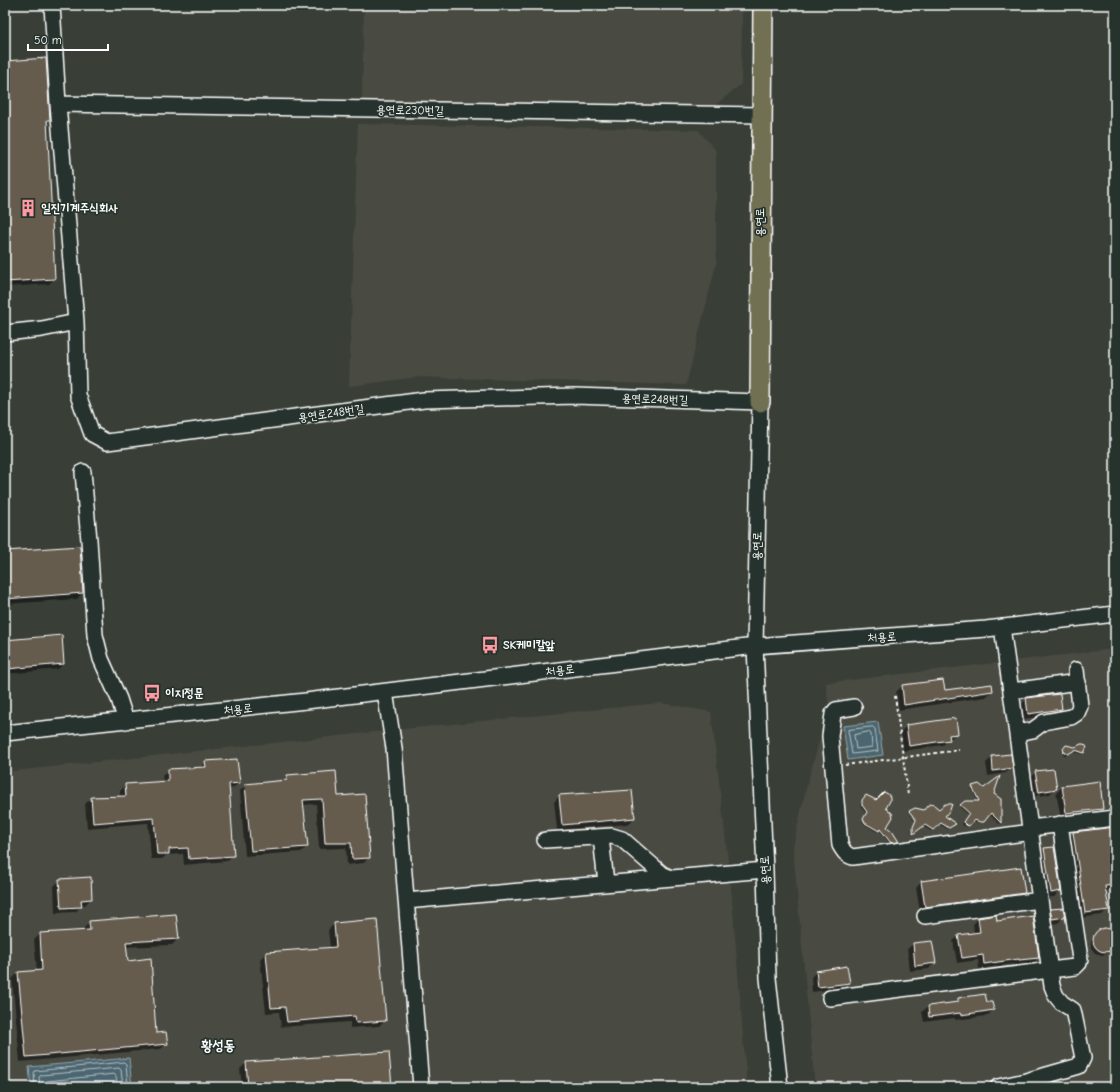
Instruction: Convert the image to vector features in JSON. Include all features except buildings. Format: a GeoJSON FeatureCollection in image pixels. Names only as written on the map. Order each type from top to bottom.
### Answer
{"type":"FeatureCollection","features":[{"type":"Feature","properties":{"kind":"main road","name":"용연로"},"geometry":{"type":"LineString","coordinates":[[760,402],[763,5]]}},
{"type":"Feature","properties":{"kind":"street","name":"용연로248번길"},"geometry":{"type":"LineString","coordinates":[[52,5],[58,104],[76,322],[78,395],[92,434],[107,442],[424,400],[574,396],[760,402]]}},
{"type":"Feature","properties":{"kind":"street","name":"용연로230번길"},"geometry":{"type":"LineString","coordinates":[[58,104],[761,115]]}},
{"type":"Feature","properties":{"kind":"street"},"geometry":{"type":"LineString","coordinates":[[5,333],[42,329],[76,322]]}},
{"type":"Feature","properties":{"kind":"street","name":"용연로"},"geometry":{"type":"LineString","coordinates":[[760,402],[755,646],[765,870],[768,978],[780,1087]]}},
{"type":"Feature","properties":{"kind":"street"},"geometry":{"type":"LineString","coordinates":[[83,472],[95,635],[101,660],[119,699],[126,721]]}},
{"type":"Feature","properties":{"kind":"street","name":"처용로"},"geometry":{"type":"LineString","coordinates":[[5,734],[385,692],[755,646],[1002,627],[1115,614]]}},
{"type":"Feature","properties":{"kind":"street"},"geometry":{"type":"LineString","coordinates":[[998,1087],[1026,1081],[1079,1066],[1082,1062],[1073,1010],[1062,1003],[1056,996],[1052,986],[1002,627]]}},
{"type":"Feature","properties":{"kind":"street"},"geometry":{"type":"LineString","coordinates":[[1011,691],[1077,676],[1080,706],[1077,713],[1071,717],[1044,722],[1033,730],[1017,733]]}},
{"type":"Feature","properties":{"kind":"street"},"geometry":{"type":"LineString","coordinates":[[385,692],[394,748],[421,1087]]}},
{"type":"Feature","properties":{"kind":"street"},"geometry":{"type":"LineString","coordinates":[[854,708],[836,710],[833,714],[830,736],[840,845],[843,852],[847,856],[853,857],[1030,830],[1060,824],[1115,818]]}},
{"type":"Feature","properties":{"kind":"street"},"geometry":{"type":"LineString","coordinates":[[830,998],[1075,967],[1079,963],[1080,959],[1060,824]]}},
{"type":"Feature","properties":{"kind":"street"},"geometry":{"type":"LineString","coordinates":[[545,840],[612,836],[622,839],[662,874],[671,878]]}},
{"type":"Feature","properties":{"kind":"street"},"geometry":{"type":"LineString","coordinates":[[601,837],[606,884]]}},
{"type":"Feature","properties":{"kind":"street"},"geometry":{"type":"LineString","coordinates":[[406,901],[765,870]]}},
{"type":"Feature","properties":{"kind":"street"},"geometry":{"type":"LineString","coordinates":[[925,916],[1040,900]]}},
{"type":"Feature","properties":{"kind":"path"},"geometry":{"type":"LineString","coordinates":[[895,696],[908,795]]}},
{"type":"Feature","properties":{"kind":"path"},"geometry":{"type":"LineString","coordinates":[[832,767],[959,750]]}},
{"type":"Feature","properties":{"kind":"shaded area"},"geometry":{"type":"Polygon","coordinates":[[[364,5],[742,5],[741,84],[713,107],[362,101],[364,5]]]}},
{"type":"Feature","properties":{"kind":"shaded area"},"geometry":{"type":"Polygon","coordinates":[[[358,124],[698,130],[716,151],[716,264],[686,385],[417,377],[349,386],[358,124]]]}},
{"type":"Feature","properties":{"kind":"shaded area"},"geometry":{"type":"Polygon","coordinates":[[[1115,649],[1115,1087],[815,1087],[793,847],[806,789],[829,706],[826,683],[1115,649]]]}},
{"type":"Feature","properties":{"kind":"shaded area"},"geometry":{"type":"Polygon","coordinates":[[[660,703],[711,712],[731,887],[747,1087],[5,1087],[5,772],[660,703]]]}},
{"type":"Feature","properties":{"kind":"water"},"geometry":{"type":"Polygon","coordinates":[[[878,722],[883,755],[848,760],[843,726],[878,722]]]}},
{"type":"Feature","properties":{"kind":"water"},"geometry":{"type":"Polygon","coordinates":[[[129,1058],[132,1087],[31,1087],[29,1067],[129,1058]]]}},
{"type":"Feature","properties":{"kind":"place","name":"일진기계주식회사"},"geometry":{"type":"Point","coordinates":[28,208]}},
{"type":"Feature","properties":{"kind":"place","name":"SK케미칼앞"},"geometry":{"type":"Point","coordinates":[490,645]}},
{"type":"Feature","properties":{"kind":"place","name":"이지정문"},"geometry":{"type":"Point","coordinates":[152,693]}},
{"type":"Feature","properties":{"kind":"district","name":"황성동"},"geometry":{"type":"Point","coordinates":[218,1045]}}]}
